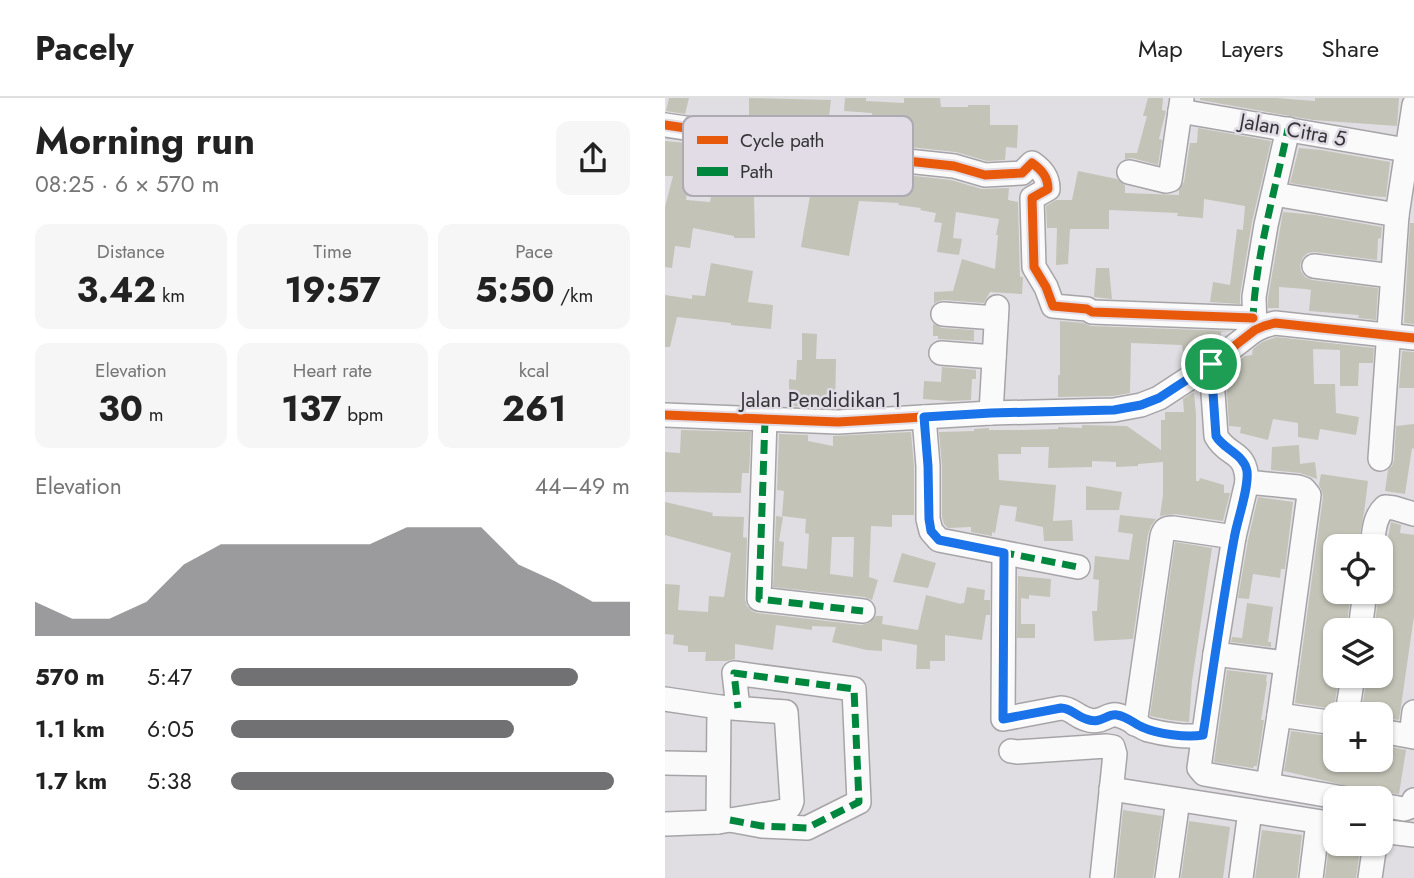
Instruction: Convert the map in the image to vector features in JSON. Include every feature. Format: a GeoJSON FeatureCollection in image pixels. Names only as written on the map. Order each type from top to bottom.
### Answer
{"type":"FeatureCollection","features":[{"type":"Feature","properties":{"kind":"street","name":"Jalan Citra 5"},"geometry":{"type":"LineString","coordinates":[[1181,105],[1288,129],[1406,150]]}},
{"type":"Feature","properties":{"kind":"street"},"geometry":{"type":"LineString","coordinates":[[1129,173],[1170,180],[1181,105]]}},
{"type":"Feature","properties":{"kind":"street"},"geometry":{"type":"LineString","coordinates":[[1380,459],[1397,215],[1414,109]]}},
{"type":"Feature","properties":{"kind":"street"},"geometry":{"type":"LineString","coordinates":[[665,125],[683,128]]}},
{"type":"Feature","properties":{"kind":"street"},"geometry":{"type":"LineString","coordinates":[[913,162],[954,166],[985,175],[1023,173],[1032,163],[1042,170],[1048,189],[1033,198],[1034,267],[1053,306],[1087,309],[1092,312],[1254,324],[1254,297],[1266,225],[1288,129]]}},
{"type":"Feature","properties":{"kind":"street"},"geometry":{"type":"LineString","coordinates":[[1274,194],[1397,215]]}},
{"type":"Feature","properties":{"kind":"street"},"geometry":{"type":"LineString","coordinates":[[1314,266],[1392,276]]}},
{"type":"Feature","properties":{"kind":"street"},"geometry":{"type":"LineString","coordinates":[[943,314],[997,313],[991,413]]}},
{"type":"Feature","properties":{"kind":"street","name":"Jalan Pendidikan 1"},"geometry":{"type":"LineString","coordinates":[[665,415],[838,422],[991,413],[1114,410],[1141,405],[1159,398],[1211,364],[1254,324],[1264,326],[1275,323],[1414,338]]}},
{"type":"Feature","properties":{"kind":"street"},"geometry":{"type":"LineString","coordinates":[[941,353],[994,356]]}},
{"type":"Feature","properties":{"kind":"street"},"geometry":{"type":"LineString","coordinates":[[1211,364],[1216,436],[1220,443],[1243,462],[1247,468],[1247,482],[1234,537],[1215,654],[1199,763],[1201,772],[1323,794]]}},
{"type":"Feature","properties":{"kind":"street"},"geometry":{"type":"LineString","coordinates":[[924,417],[929,519],[931,531],[939,540],[1078,567]]}},
{"type":"Feature","properties":{"kind":"street"},"geometry":{"type":"LineString","coordinates":[[765,419],[759,599],[863,611]]}},
{"type":"Feature","properties":{"kind":"street"},"geometry":{"type":"LineString","coordinates":[[1247,482],[1298,487],[1304,489],[1308,495],[1268,784]]}},
{"type":"Feature","properties":{"kind":"street"},"geometry":{"type":"LineString","coordinates":[[1374,534],[1376,519],[1385,507],[1414,514]]}},
{"type":"Feature","properties":{"kind":"street"},"geometry":{"type":"LineString","coordinates":[[1135,724],[1164,530],[1173,527],[1234,537]]}},
{"type":"Feature","properties":{"kind":"street"},"geometry":{"type":"LineString","coordinates":[[1004,553],[1003,719],[1068,708],[1086,720],[1103,720],[1113,714],[1147,729],[1186,736],[1203,735]]}},
{"type":"Feature","properties":{"kind":"street"},"geometry":{"type":"LineString","coordinates":[[1215,654],[1286,663]]}},
{"type":"Feature","properties":{"kind":"street"},"geometry":{"type":"LineString","coordinates":[[734,673],[854,689],[859,802],[807,828],[724,821],[717,764],[734,673]]}},
{"type":"Feature","properties":{"kind":"street"},"geometry":{"type":"LineString","coordinates":[[665,699],[728,708],[786,712],[792,801],[790,807],[784,811],[724,821],[665,824]]}},
{"type":"Feature","properties":{"kind":"street"},"geometry":{"type":"LineString","coordinates":[[1393,733],[1412,736],[1414,712]]}},
{"type":"Feature","properties":{"kind":"street"},"geometry":{"type":"LineString","coordinates":[[1279,715],[1323,721]]}},
{"type":"Feature","properties":{"kind":"street"},"geometry":{"type":"LineString","coordinates":[[1011,751],[1111,746],[1115,750],[1102,878]]}},
{"type":"Feature","properties":{"kind":"street"},"geometry":{"type":"LineString","coordinates":[[665,763],[717,764]]}},
{"type":"Feature","properties":{"kind":"street"},"geometry":{"type":"LineString","coordinates":[[1111,789],[1323,822]]}},
{"type":"Feature","properties":{"kind":"street"},"geometry":{"type":"LineString","coordinates":[[1167,878],[1178,800]]}},
{"type":"Feature","properties":{"kind":"street"},"geometry":{"type":"LineString","coordinates":[[1393,807],[1408,809],[1414,800]]}},
{"type":"Feature","properties":{"kind":"street"},"geometry":{"type":"LineString","coordinates":[[1241,878],[1250,811]]}},
{"type":"Feature","properties":{"kind":"street"},"geometry":{"type":"LineString","coordinates":[[1393,832],[1414,835]]}},
{"type":"Feature","properties":{"kind":"street"},"geometry":{"type":"LineString","coordinates":[[1311,878],[1323,837]]}},
{"type":"Feature","properties":{"kind":"street"},"geometry":{"type":"LineString","coordinates":[[1370,878],[1373,856]]}},
{"type":"Feature","properties":{"kind":"building"},"geometry":{"type":"Polygon","coordinates":[[[669,98],[689,98],[685,114],[666,111],[669,98]]]}},
{"type":"Feature","properties":{"kind":"building"},"geometry":{"type":"Polygon","coordinates":[[[749,98],[831,100],[829,116],[749,116],[749,98]]]}},
{"type":"Feature","properties":{"kind":"building"},"geometry":{"type":"Polygon","coordinates":[[[845,98],[904,103],[904,98],[940,98],[941,107],[990,105],[990,125],[1018,125],[1017,148],[1006,147],[1005,160],[987,161],[956,152],[913,147],[913,116],[872,116],[872,113],[844,111],[845,98]]]}},
{"type":"Feature","properties":{"kind":"building"},"geometry":{"type":"Polygon","coordinates":[[[1148,98],[1163,98],[1162,110],[1166,111],[1159,139],[1162,140],[1158,165],[1132,158],[1125,159],[1125,153],[1137,153],[1147,116],[1143,116],[1148,98]]]}},
{"type":"Feature","properties":{"kind":"building"},"geometry":{"type":"Polygon","coordinates":[[[1200,98],[1315,101],[1315,98],[1399,98],[1397,126],[1313,120],[1200,98]]]}},
{"type":"Feature","properties":{"kind":"building"},"geometry":{"type":"Polygon","coordinates":[[[1198,128],[1271,141],[1252,222],[1240,304],[1210,302],[1213,282],[1230,285],[1237,229],[1243,230],[1245,206],[1204,199],[1203,218],[1177,216],[1178,213],[1109,210],[1109,229],[1070,229],[1068,264],[1056,265],[1057,228],[1047,228],[1046,206],[1056,200],[1072,200],[1078,171],[1117,179],[1125,185],[1125,193],[1179,195],[1184,182],[1190,143],[1197,143],[1198,128]]]}},
{"type":"Feature","properties":{"kind":"building"},"geometry":{"type":"Polygon","coordinates":[[[665,141],[683,143],[683,196],[687,196],[686,200],[710,202],[711,196],[760,196],[754,197],[755,238],[734,238],[693,228],[690,248],[675,246],[672,268],[665,267],[665,207],[673,176],[665,176],[665,141]]]}},
{"type":"Feature","properties":{"kind":"building"},"geometry":{"type":"Polygon","coordinates":[[[1299,148],[1390,162],[1386,197],[1290,183],[1299,148]]]}},
{"type":"Feature","properties":{"kind":"building"},"geometry":{"type":"Polygon","coordinates":[[[913,176],[951,180],[982,189],[1009,188],[1008,200],[1018,202],[1022,294],[990,292],[984,303],[944,300],[934,304],[934,292],[953,291],[962,259],[995,269],[999,219],[956,212],[953,238],[962,239],[959,255],[937,252],[942,223],[934,222],[936,213],[898,205],[899,203],[859,201],[849,256],[801,247],[810,196],[913,196],[913,176]]]}},
{"type":"Feature","properties":{"kind":"building"},"geometry":{"type":"Polygon","coordinates":[[[1283,212],[1382,227],[1381,238],[1378,239],[1377,260],[1315,252],[1303,257],[1300,265],[1305,277],[1312,280],[1378,288],[1376,320],[1358,318],[1359,315],[1309,311],[1311,290],[1306,289],[1279,287],[1279,308],[1268,308],[1283,212]]]}},
{"type":"Feature","properties":{"kind":"building"},"geometry":{"type":"Polygon","coordinates":[[[1410,223],[1414,223],[1414,324],[1404,323],[1410,223]]]}},
{"type":"Feature","properties":{"kind":"building"},"geometry":{"type":"Polygon","coordinates":[[[711,263],[753,271],[748,302],[773,305],[771,329],[677,317],[670,347],[665,347],[665,295],[692,299],[692,295],[705,296],[711,263]]]}},
{"type":"Feature","properties":{"kind":"building"},"geometry":{"type":"Polygon","coordinates":[[[1096,268],[1109,268],[1112,299],[1094,297],[1096,268]]]}},
{"type":"Feature","properties":{"kind":"building"},"geometry":{"type":"Polygon","coordinates":[[[1060,321],[1091,326],[1231,331],[1221,332],[1221,338],[1186,363],[1182,345],[1131,343],[1130,393],[1058,397],[1060,321]]]}},
{"type":"Feature","properties":{"kind":"building"},"geometry":{"type":"Polygon","coordinates":[[[933,324],[942,328],[974,330],[974,341],[938,339],[938,336],[933,336],[933,324]]]}},
{"type":"Feature","properties":{"kind":"building"},"geometry":{"type":"Polygon","coordinates":[[[802,333],[817,334],[816,359],[836,359],[835,408],[789,406],[789,379],[796,380],[797,360],[802,360],[802,333]]]}},
{"type":"Feature","properties":{"kind":"building"},"geometry":{"type":"Polygon","coordinates":[[[1276,337],[1374,348],[1373,363],[1359,363],[1358,386],[1340,386],[1340,350],[1313,349],[1314,384],[1335,384],[1336,413],[1359,417],[1356,435],[1320,429],[1318,440],[1298,437],[1298,423],[1273,419],[1268,440],[1240,433],[1241,427],[1229,426],[1226,374],[1231,375],[1236,362],[1252,355],[1253,349],[1262,342],[1276,337]]]}},
{"type":"Feature","properties":{"kind":"building"},"geometry":{"type":"Polygon","coordinates":[[[1402,351],[1414,352],[1414,388],[1399,388],[1402,351]]]}},
{"type":"Feature","properties":{"kind":"building"},"geometry":{"type":"Polygon","coordinates":[[[942,367],[976,370],[976,379],[972,379],[971,400],[923,399],[924,381],[941,382],[942,367]]]}},
{"type":"Feature","properties":{"kind":"building"},"geometry":{"type":"Polygon","coordinates":[[[1192,393],[1196,414],[1196,481],[1200,478],[1224,485],[1224,493],[1230,493],[1223,521],[1175,514],[1160,516],[1163,462],[1116,467],[1116,462],[1092,461],[1092,467],[1048,468],[1049,447],[1021,447],[1021,454],[998,454],[999,480],[1056,485],[1053,521],[1072,520],[1073,541],[1044,541],[1043,527],[1015,521],[1017,507],[1000,505],[995,533],[992,532],[992,536],[971,532],[971,527],[948,528],[944,524],[939,432],[989,428],[1082,428],[1082,425],[1127,426],[1161,450],[1161,420],[1165,420],[1165,412],[1184,412],[1183,399],[1192,393]]]}},
{"type":"Feature","properties":{"kind":"building"},"geometry":{"type":"Polygon","coordinates":[[[1414,424],[1414,449],[1412,448],[1405,494],[1385,491],[1388,470],[1394,460],[1396,426],[1414,424]]]}},
{"type":"Feature","properties":{"kind":"building"},"geometry":{"type":"Polygon","coordinates":[[[681,430],[751,432],[749,473],[742,473],[741,493],[665,492],[665,452],[680,453],[681,430]]]}},
{"type":"Feature","properties":{"kind":"building"},"geometry":{"type":"Polygon","coordinates":[[[911,432],[914,515],[892,515],[892,527],[871,526],[869,577],[878,580],[872,600],[773,587],[776,516],[783,517],[779,541],[784,542],[782,566],[807,569],[809,534],[805,533],[806,519],[782,516],[784,491],[777,490],[779,434],[808,435],[808,441],[833,446],[833,436],[911,432]],[[832,537],[830,574],[853,577],[854,537],[832,537]]]}},
{"type":"Feature","properties":{"kind":"building"},"geometry":{"type":"Polygon","coordinates":[[[1299,445],[1300,464],[1315,462],[1317,479],[1300,473],[1271,470],[1272,447],[1299,445]]]}},
{"type":"Feature","properties":{"kind":"building"},"geometry":{"type":"Polygon","coordinates":[[[1321,474],[1368,481],[1360,534],[1323,534],[1323,604],[1349,604],[1348,618],[1323,618],[1323,688],[1337,688],[1335,702],[1323,702],[1323,707],[1295,703],[1323,497],[1319,485],[1321,474]]]}},
{"type":"Feature","properties":{"kind":"building"},"geometry":{"type":"Polygon","coordinates":[[[1086,486],[1122,492],[1119,510],[1086,510],[1086,486]]]}},
{"type":"Feature","properties":{"kind":"building"},"geometry":{"type":"Polygon","coordinates":[[[1258,497],[1293,502],[1285,569],[1281,569],[1280,578],[1253,574],[1249,599],[1238,598],[1248,540],[1258,497]]]}},
{"type":"Feature","properties":{"kind":"building"},"geometry":{"type":"Polygon","coordinates":[[[665,502],[713,513],[712,516],[744,517],[743,537],[747,538],[745,599],[752,611],[861,625],[869,623],[876,616],[883,616],[882,624],[918,630],[926,595],[961,604],[964,603],[967,587],[985,590],[984,600],[990,600],[990,615],[986,615],[982,640],[945,635],[945,661],[930,661],[930,669],[916,669],[917,645],[882,639],[882,651],[867,650],[832,642],[836,627],[812,626],[812,630],[776,625],[773,650],[735,644],[735,659],[705,661],[706,652],[688,652],[688,646],[673,644],[674,635],[665,634],[665,584],[680,585],[678,610],[708,612],[709,596],[724,597],[731,553],[665,535],[665,502]]]}},
{"type":"Feature","properties":{"kind":"building"},"geometry":{"type":"Polygon","coordinates":[[[1120,515],[1156,519],[1148,534],[1133,639],[1094,641],[1092,611],[1097,611],[1099,580],[1093,579],[1095,556],[1129,560],[1133,534],[1118,532],[1120,515]]]}},
{"type":"Feature","properties":{"kind":"building"},"geometry":{"type":"Polygon","coordinates":[[[1391,522],[1401,525],[1400,533],[1414,535],[1414,616],[1399,720],[1393,719],[1393,702],[1363,702],[1365,688],[1393,688],[1393,618],[1376,618],[1377,604],[1393,604],[1393,534],[1389,534],[1391,522]]]}},
{"type":"Feature","properties":{"kind":"building"},"geometry":{"type":"Polygon","coordinates":[[[1175,542],[1212,548],[1192,681],[1189,722],[1150,716],[1175,542]]]}},
{"type":"Feature","properties":{"kind":"building"},"geometry":{"type":"Polygon","coordinates":[[[902,553],[936,563],[928,588],[893,582],[902,553]]]}},
{"type":"Feature","properties":{"kind":"building"},"geometry":{"type":"Polygon","coordinates":[[[1018,576],[1051,579],[1050,597],[1029,595],[1029,599],[1021,598],[1021,624],[1035,624],[1035,638],[1017,638],[1018,576]]]}},
{"type":"Feature","properties":{"kind":"building"},"geometry":{"type":"Polygon","coordinates":[[[1247,603],[1273,607],[1268,642],[1271,642],[1271,647],[1231,642],[1232,637],[1242,638],[1247,603]]]}},
{"type":"Feature","properties":{"kind":"building"},"geometry":{"type":"Polygon","coordinates":[[[1227,670],[1267,675],[1261,720],[1264,720],[1257,766],[1253,768],[1214,762],[1227,670]]]}},
{"type":"Feature","properties":{"kind":"building"},"geometry":{"type":"Polygon","coordinates":[[[1291,731],[1323,735],[1323,772],[1393,772],[1393,747],[1406,750],[1399,794],[1393,793],[1393,786],[1348,786],[1284,771],[1291,731]]]}},
{"type":"Feature","properties":{"kind":"building"},"geometry":{"type":"Polygon","coordinates":[[[1123,810],[1162,816],[1153,878],[1116,878],[1123,810]]]}},
{"type":"Feature","properties":{"kind":"building"},"geometry":{"type":"Polygon","coordinates":[[[1189,821],[1230,827],[1223,878],[1181,878],[1189,821]]]}},
{"type":"Feature","properties":{"kind":"building"},"geometry":{"type":"Polygon","coordinates":[[[1262,830],[1302,835],[1297,878],[1255,878],[1262,830]]]}},
{"type":"Feature","properties":{"kind":"building"},"geometry":{"type":"Polygon","coordinates":[[[1328,856],[1359,856],[1356,878],[1325,878],[1328,856]]]}},
{"type":"Feature","properties":{"kind":"marked path"},"geometry":{"type":"LineString","coordinates":[[1249,318],[1253,318],[1262,246],[1288,129]]}},
{"type":"Feature","properties":{"kind":"marked path"},"geometry":{"type":"LineString","coordinates":[[924,417],[928,519],[931,531],[939,540],[1078,567]]}},
{"type":"Feature","properties":{"kind":"marked path"},"geometry":{"type":"LineString","coordinates":[[765,419],[759,599],[863,611]]}},
{"type":"Feature","properties":{"kind":"marked path"},"geometry":{"type":"LineString","coordinates":[[1004,553],[1003,719],[1061,708],[1091,720],[1117,715],[1154,731],[1183,736],[1203,735]]}},
{"type":"Feature","properties":{"kind":"marked path"},"geometry":{"type":"LineString","coordinates":[[730,820],[762,826],[807,828],[859,802],[854,689],[734,673],[738,708]]}},
{"type":"Feature","properties":{"kind":"cycle path"},"geometry":{"type":"LineString","coordinates":[[665,125],[683,128]]}},
{"type":"Feature","properties":{"kind":"cycle path"},"geometry":{"type":"LineString","coordinates":[[913,162],[954,166],[985,175],[1022,173],[1032,163],[1039,168],[1044,174],[1048,189],[1032,198],[1034,267],[1053,306],[1087,309],[1092,312],[1253,318]]}},
{"type":"Feature","properties":{"kind":"cycle path"},"geometry":{"type":"LineString","coordinates":[[665,415],[838,422],[991,413],[1114,410],[1141,405],[1159,398],[1211,364],[1255,330],[1275,323],[1414,338]]}},
{"type":"Feature","properties":{"kind":"route"},"geometry":{"type":"LineString","coordinates":[[1211,364],[1216,436],[1220,443],[1243,462],[1247,468],[1247,482],[1234,537],[1203,735],[1192,737],[1147,729],[1113,714],[1103,720],[1086,720],[1068,708],[1003,719],[1004,553],[939,540],[931,531],[924,417],[1114,410],[1141,405],[1159,398],[1211,364]]}}]}
